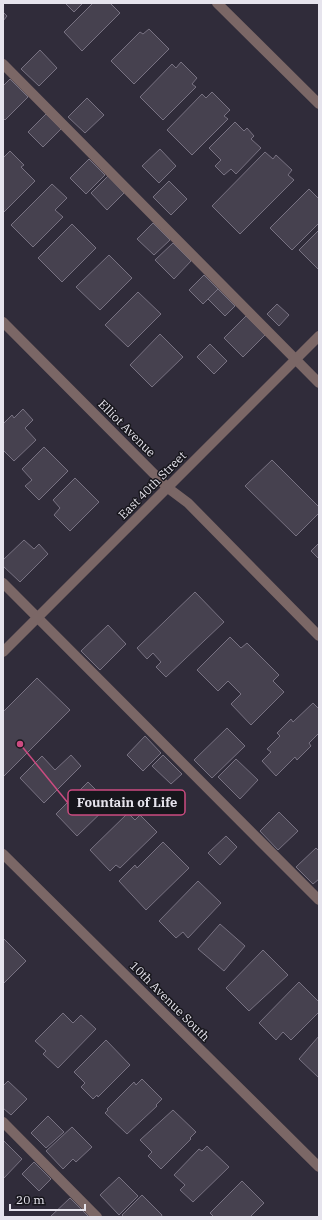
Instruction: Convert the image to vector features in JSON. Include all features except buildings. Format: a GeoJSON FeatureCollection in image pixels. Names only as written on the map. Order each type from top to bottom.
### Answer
{"type":"FeatureCollection","features":[{"type":"Feature","properties":{"kind":"street"},"geometry":{"type":"LineString","coordinates":[[217,3],[319,104]]}},
{"type":"Feature","properties":{"kind":"street"},"geometry":{"type":"LineString","coordinates":[[3,64],[296,358],[319,383]]}},
{"type":"Feature","properties":{"kind":"street","name":"Elliot Avenue"},"geometry":{"type":"LineString","coordinates":[[3,322],[168,488],[188,503],[319,636]]}},
{"type":"Feature","properties":{"kind":"street","name":"East 40th Street"},"geometry":{"type":"LineString","coordinates":[[3,652],[319,336]]}},
{"type":"Feature","properties":{"kind":"street"},"geometry":{"type":"LineString","coordinates":[[3,583],[319,900]]}},
{"type":"Feature","properties":{"kind":"street","name":"10th Avenue South"},"geometry":{"type":"LineString","coordinates":[[3,854],[319,1167]]}},
{"type":"Feature","properties":{"kind":"street"},"geometry":{"type":"LineString","coordinates":[[3,1122],[97,1217]]}},
{"type":"Feature","properties":{"kind":"place","name":"Fountain of Life"},"geometry":{"type":"Point","coordinates":[20,744]}}]}
